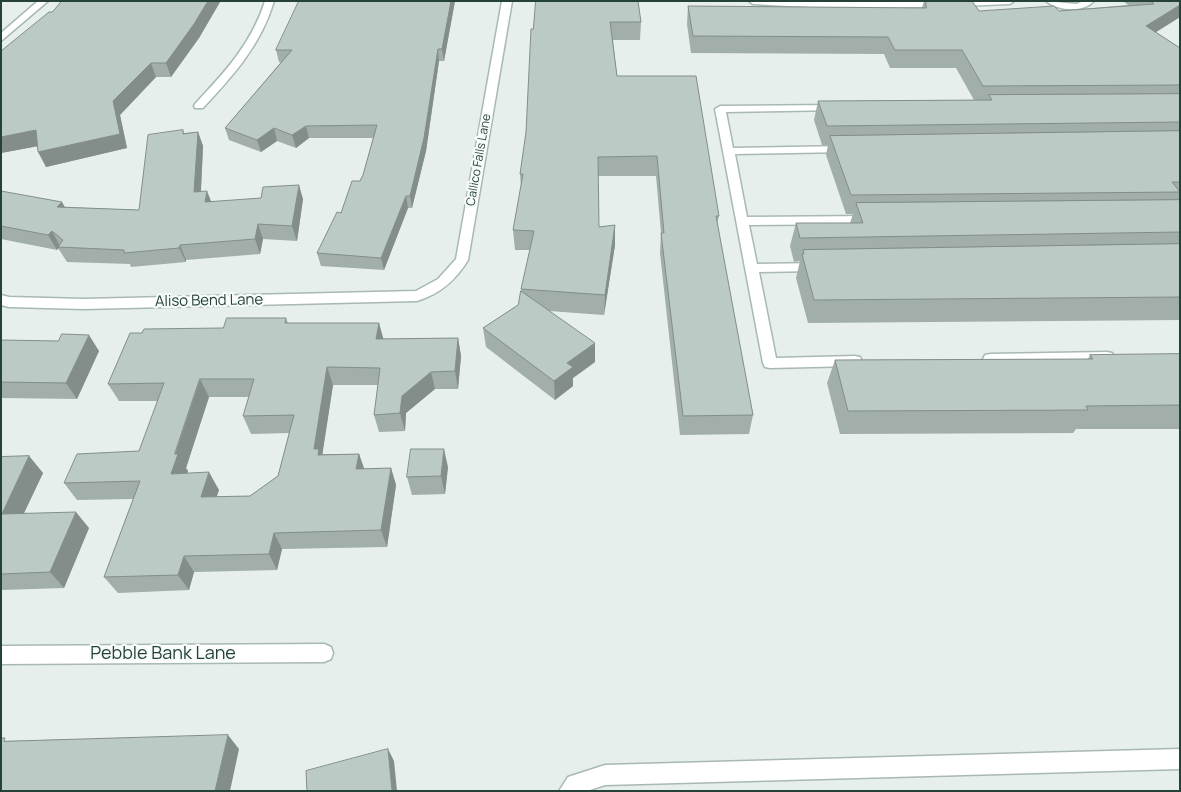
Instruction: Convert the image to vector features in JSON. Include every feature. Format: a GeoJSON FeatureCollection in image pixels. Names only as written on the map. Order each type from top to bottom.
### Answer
{"type":"FeatureCollection","features":[{"type":"Feature","properties":{"kind":"street"},"geometry":{"type":"LineString","coordinates":[[1,38],[44,1]]}},
{"type":"Feature","properties":{"kind":"street"},"geometry":{"type":"LineString","coordinates":[[199,106],[244,57],[266,18],[270,1]]}},
{"type":"Feature","properties":{"kind":"street","name":"Callico Falls Lane"},"geometry":{"type":"LineString","coordinates":[[417,296],[446,282],[462,260],[507,1]]}},
{"type":"Feature","properties":{"kind":"street"},"geometry":{"type":"LineString","coordinates":[[753,1],[864,6],[916,6],[1010,1]]}},
{"type":"Feature","properties":{"kind":"street"},"geometry":{"type":"LineString","coordinates":[[1050,1],[1060,5],[1076,7],[1088,4],[1090,1]]}},
{"type":"Feature","properties":{"kind":"street"},"geometry":{"type":"LineString","coordinates":[[850,108],[720,109],[770,363],[870,361]]}},
{"type":"Feature","properties":{"kind":"street"},"geometry":{"type":"LineString","coordinates":[[728,151],[856,149]]}},
{"type":"Feature","properties":{"kind":"street"},"geometry":{"type":"LineString","coordinates":[[742,222],[880,220]]}},
{"type":"Feature","properties":{"kind":"street"},"geometry":{"type":"LineString","coordinates":[[752,268],[831,267]]}},
{"type":"Feature","properties":{"kind":"street","name":"Aliso Bend Lane"},"geometry":{"type":"LineString","coordinates":[[1,300],[10,302],[84,304],[417,296]]}},
{"type":"Feature","properties":{"kind":"street"},"geometry":{"type":"LineString","coordinates":[[980,359],[1120,357]]}},
{"type":"Feature","properties":{"kind":"street","name":"Pebble Bank Lane"},"geometry":{"type":"LineString","coordinates":[[1,655],[324,653]]}},
{"type":"Feature","properties":{"kind":"street"},"geometry":{"type":"LineString","coordinates":[[569,791],[575,784],[605,775],[1180,758]]}},
{"type":"Feature","properties":{"kind":"building"},"geometry":{"type":"Polygon","coordinates":[[[62,1],[208,1],[166,63],[151,63],[113,101],[120,134],[38,152],[36,130],[1,137],[1,51],[49,12],[52,12],[62,1]]]}},
{"type":"Feature","properties":{"kind":"building"},"geometry":{"type":"Polygon","coordinates":[[[299,1],[451,1],[442,49],[438,49],[424,138],[410,196],[406,196],[381,258],[317,253],[337,212],[341,213],[352,181],[360,181],[363,175],[377,125],[306,126],[292,135],[274,128],[257,140],[225,128],[292,50],[276,50],[299,1]]]}},
{"type":"Feature","properties":{"kind":"building"},"geometry":{"type":"Polygon","coordinates":[[[536,1],[638,1],[641,22],[610,22],[617,76],[696,76],[719,216],[716,216],[753,415],[683,416],[661,233],[664,233],[657,156],[598,157],[599,227],[615,225],[605,295],[521,289],[534,231],[513,230],[523,174],[520,174],[526,132],[531,29],[533,29],[536,1]]]}},
{"type":"Feature","properties":{"kind":"building"},"geometry":{"type":"Polygon","coordinates":[[[926,1],[972,1],[979,11],[1054,6],[1059,11],[1154,4],[1151,1],[1180,1],[1180,5],[1146,26],[1180,48],[1180,85],[983,86],[962,50],[895,50],[888,37],[693,36],[688,6],[926,8],[926,1]]]}},
{"type":"Feature","properties":{"kind":"building"},"geometry":{"type":"Polygon","coordinates":[[[1180,94],[1180,122],[827,126],[818,101],[992,100],[989,95],[1180,94]]]}},
{"type":"Feature","properties":{"kind":"building"},"geometry":{"type":"Polygon","coordinates":[[[183,130],[183,134],[198,132],[194,192],[207,191],[205,202],[261,198],[263,187],[299,185],[292,226],[258,224],[255,239],[180,245],[179,248],[124,253],[124,250],[58,247],[63,240],[52,231],[48,235],[1,226],[1,191],[62,202],[57,207],[139,210],[148,135],[183,130]]]}},
{"type":"Feature","properties":{"kind":"building"},"geometry":{"type":"Polygon","coordinates":[[[1180,131],[1180,182],[1172,182],[1180,192],[851,195],[830,136],[1180,131]]]}},
{"type":"Feature","properties":{"kind":"building"},"geometry":{"type":"Polygon","coordinates":[[[1180,200],[1180,232],[800,238],[796,223],[863,223],[856,203],[1180,200]]]}},
{"type":"Feature","properties":{"kind":"building"},"geometry":{"type":"Polygon","coordinates":[[[1180,244],[1180,297],[814,300],[802,254],[804,254],[803,250],[1180,244]]]}},
{"type":"Feature","properties":{"kind":"building"},"geometry":{"type":"Polygon","coordinates":[[[521,291],[595,343],[567,363],[573,367],[554,381],[483,328],[518,305],[521,291]]]}},
{"type":"Feature","properties":{"kind":"building"},"geometry":{"type":"Polygon","coordinates":[[[227,318],[286,318],[285,323],[379,323],[376,339],[458,338],[455,371],[431,372],[402,396],[400,413],[374,415],[380,368],[327,367],[314,449],[319,449],[318,455],[359,454],[356,469],[391,468],[381,530],[274,533],[269,554],[184,556],[178,575],[104,577],[140,481],[64,483],[77,454],[139,451],[164,383],[108,384],[130,333],[142,333],[144,329],[223,328],[227,318]],[[200,379],[175,454],[178,454],[171,474],[209,472],[201,497],[250,496],[278,476],[294,415],[243,416],[254,379],[200,379]]]}},
{"type":"Feature","properties":{"kind":"building"},"geometry":{"type":"Polygon","coordinates":[[[62,334],[89,335],[66,383],[1,382],[1,340],[58,341],[62,334]]]}},
{"type":"Feature","properties":{"kind":"building"},"geometry":{"type":"Polygon","coordinates":[[[1180,354],[1180,405],[1086,406],[1088,410],[848,411],[835,360],[1093,359],[1090,355],[1180,354]]]}},
{"type":"Feature","properties":{"kind":"building"},"geometry":{"type":"Polygon","coordinates":[[[411,449],[444,449],[441,476],[407,477],[411,449]]]}},
{"type":"Feature","properties":{"kind":"building"},"geometry":{"type":"Polygon","coordinates":[[[29,456],[2,514],[76,512],[50,572],[1,574],[1,457],[29,456]]]}},
{"type":"Feature","properties":{"kind":"building"},"geometry":{"type":"Polygon","coordinates":[[[228,735],[215,791],[1,791],[1,738],[5,738],[4,741],[228,735]]]}},
{"type":"Feature","properties":{"kind":"building"},"geometry":{"type":"Polygon","coordinates":[[[388,749],[392,791],[307,791],[306,771],[388,749]]]}}]}
